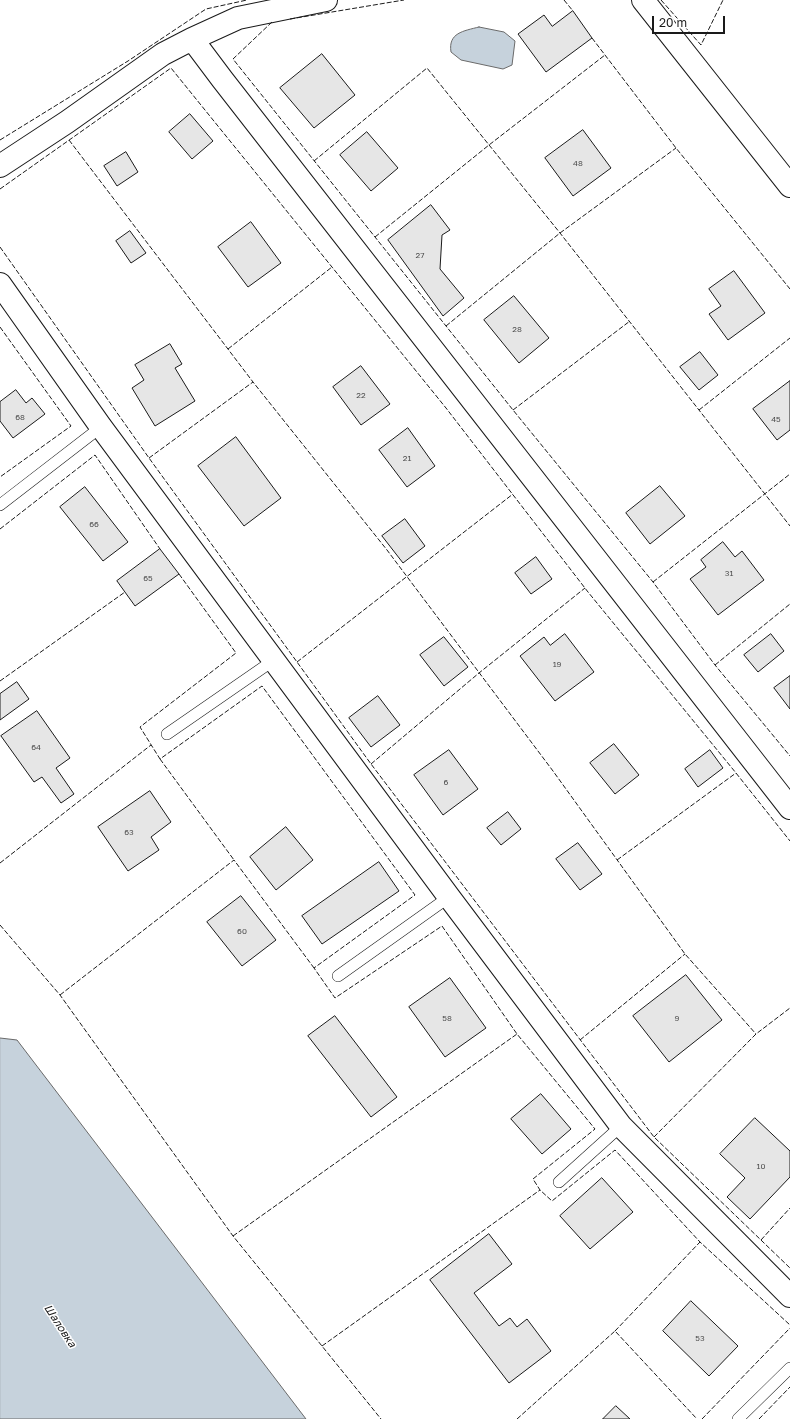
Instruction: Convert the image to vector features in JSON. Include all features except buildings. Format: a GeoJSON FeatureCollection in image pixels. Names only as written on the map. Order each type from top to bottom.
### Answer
{"type":"FeatureCollection","features":[{"type":"Feature","properties":{"kind":"street"},"geometry":{"type":"LineString","coordinates":[[0,166],[67,122],[163,54],[192,39],[238,18],[326,0]]}},
{"type":"Feature","properties":{"kind":"street"},"geometry":{"type":"LineString","coordinates":[[643,0],[790,186]]}},
{"type":"Feature","properties":{"kind":"street"},"geometry":{"type":"LineString","coordinates":[[192,39],[790,808]]}},
{"type":"Feature","properties":{"kind":"street"},"geometry":{"type":"LineString","coordinates":[[0,284],[101,427],[621,1126],[790,1296]]}},
{"type":"Feature","properties":{"kind":"lane"},"geometry":{"type":"LineString","coordinates":[[0,505],[101,427]]}},
{"type":"Feature","properties":{"kind":"lane"},"geometry":{"type":"LineString","coordinates":[[167,734],[274,660]]}},
{"type":"Feature","properties":{"kind":"lane"},"geometry":{"type":"LineString","coordinates":[[338,976],[450,897]]}},
{"type":"Feature","properties":{"kind":"lane"},"geometry":{"type":"LineString","coordinates":[[559,1182],[621,1126]]}},
{"type":"Feature","properties":{"kind":"lane"},"geometry":{"type":"LineString","coordinates":[[738,1419],[790,1368]]}},
{"type":"Feature","properties":{"kind":"water"},"geometry":{"type":"Polygon","coordinates":[[[479,27],[504,32],[515,41],[512,65],[503,69],[461,60],[451,52],[454,37],[462,32],[479,27]]]}},
{"type":"Feature","properties":{"kind":"water","name":"Шаловка"},"geometry":{"type":"Polygon","coordinates":[[[0,1038],[17,1040],[306,1419],[0,1419],[0,1038]]]}},
{"type":"Feature","properties":{"kind":"fence"},"geometry":{"type":"LineString","coordinates":[[0,140],[128,61],[206,9],[247,0]]}},
{"type":"Feature","properties":{"kind":"fence"},"geometry":{"type":"LineString","coordinates":[[290,19],[404,0]]}},
{"type":"Feature","properties":{"kind":"fence"},"geometry":{"type":"LineString","coordinates":[[564,0],[573,11]]}},
{"type":"Feature","properties":{"kind":"fence"},"geometry":{"type":"LineString","coordinates":[[661,0],[701,45],[723,0]]}},
{"type":"Feature","properties":{"kind":"fence"},"geometry":{"type":"LineString","coordinates":[[272,22],[233,59],[513,410],[653,582],[715,665],[790,756]]}},
{"type":"Feature","properties":{"kind":"fence"},"geometry":{"type":"LineString","coordinates":[[592,38],[676,148],[790,289]]}},
{"type":"Feature","properties":{"kind":"fence"},"geometry":{"type":"LineString","coordinates":[[375,237],[489,145],[605,55]]}},
{"type":"Feature","properties":{"kind":"fence"},"geometry":{"type":"LineString","coordinates":[[0,189],[171,68],[446,408],[588,592],[790,841]]}},
{"type":"Feature","properties":{"kind":"fence"},"geometry":{"type":"LineString","coordinates":[[314,161],[427,68],[560,233],[790,526]]}},
{"type":"Feature","properties":{"kind":"fence"},"geometry":{"type":"LineString","coordinates":[[69,140],[253,382],[387,550],[553,771],[685,954],[756,1034]]}},
{"type":"Feature","properties":{"kind":"fence"},"geometry":{"type":"LineString","coordinates":[[446,326],[560,233],[676,148]]}},
{"type":"Feature","properties":{"kind":"fence"},"geometry":{"type":"LineString","coordinates":[[0,247],[149,458],[371,764],[654,1137],[790,1268]]}},
{"type":"Feature","properties":{"kind":"fence"},"geometry":{"type":"LineString","coordinates":[[228,349],[332,267]]}},
{"type":"Feature","properties":{"kind":"fence"},"geometry":{"type":"LineString","coordinates":[[513,410],[630,321]]}},
{"type":"Feature","properties":{"kind":"fence"},"geometry":{"type":"LineString","coordinates":[[0,327],[71,426],[0,477]]}},
{"type":"Feature","properties":{"kind":"fence"},"geometry":{"type":"LineString","coordinates":[[699,410],[790,338]]}},
{"type":"Feature","properties":{"kind":"fence"},"geometry":{"type":"LineString","coordinates":[[149,458],[253,382]]}},
{"type":"Feature","properties":{"kind":"fence"},"geometry":{"type":"LineString","coordinates":[[0,529],[95,455],[160,549]]}},
{"type":"Feature","properties":{"kind":"fence"},"geometry":{"type":"LineString","coordinates":[[653,582],[790,474]]}},
{"type":"Feature","properties":{"kind":"fence"},"geometry":{"type":"LineString","coordinates":[[297,662],[513,494]]}},
{"type":"Feature","properties":{"kind":"fence"},"geometry":{"type":"LineString","coordinates":[[179,574],[236,653],[140,727],[160,759],[262,686],[415,895],[314,968],[335,998],[442,926],[517,1034],[595,1129],[533,1179],[540,1190],[552,1201],[615,1150],[700,1242],[790,1325]]}},
{"type":"Feature","properties":{"kind":"fence"},"geometry":{"type":"LineString","coordinates":[[371,764],[479,673],[585,588]]}},
{"type":"Feature","properties":{"kind":"fence"},"geometry":{"type":"LineString","coordinates":[[0,681],[125,592]]}},
{"type":"Feature","properties":{"kind":"fence"},"geometry":{"type":"LineString","coordinates":[[715,665],[790,604]]}},
{"type":"Feature","properties":{"kind":"fence"},"geometry":{"type":"LineString","coordinates":[[0,863],[151,745]]}},
{"type":"Feature","properties":{"kind":"fence"},"geometry":{"type":"LineString","coordinates":[[160,759],[234,860]]}},
{"type":"Feature","properties":{"kind":"fence"},"geometry":{"type":"LineString","coordinates":[[617,860],[736,773]]}},
{"type":"Feature","properties":{"kind":"fence"},"geometry":{"type":"LineString","coordinates":[[60,995],[234,860],[314,968]]}},
{"type":"Feature","properties":{"kind":"fence"},"geometry":{"type":"LineString","coordinates":[[0,925],[60,995],[233,1236],[381,1419]]}},
{"type":"Feature","properties":{"kind":"fence"},"geometry":{"type":"LineString","coordinates":[[580,1040],[685,954]]}},
{"type":"Feature","properties":{"kind":"fence"},"geometry":{"type":"LineString","coordinates":[[654,1137],[756,1034],[790,1008]]}},
{"type":"Feature","properties":{"kind":"fence"},"geometry":{"type":"LineString","coordinates":[[233,1236],[517,1034]]}},
{"type":"Feature","properties":{"kind":"fence"},"geometry":{"type":"LineString","coordinates":[[322,1346],[540,1190]]}},
{"type":"Feature","properties":{"kind":"fence"},"geometry":{"type":"LineString","coordinates":[[761,1240],[790,1208]]}},
{"type":"Feature","properties":{"kind":"fence"},"geometry":{"type":"LineString","coordinates":[[615,1331],[700,1242]]}},
{"type":"Feature","properties":{"kind":"fence"},"geometry":{"type":"LineString","coordinates":[[702,1419],[790,1328]]}},
{"type":"Feature","properties":{"kind":"fence"},"geometry":{"type":"LineString","coordinates":[[517,1419],[615,1331],[697,1419]]}},
{"type":"Feature","properties":{"kind":"fence"},"geometry":{"type":"LineString","coordinates":[[759,1419],[790,1387]]}}]}
